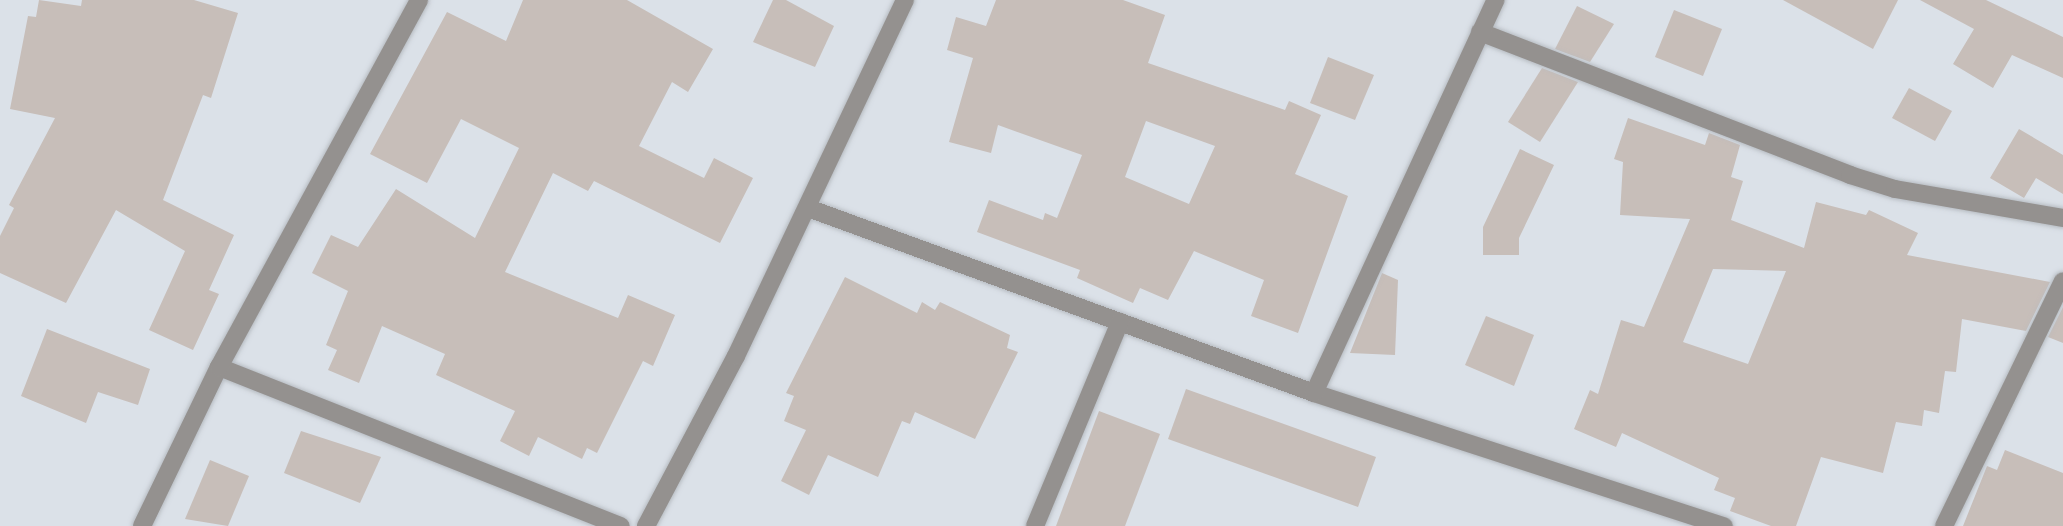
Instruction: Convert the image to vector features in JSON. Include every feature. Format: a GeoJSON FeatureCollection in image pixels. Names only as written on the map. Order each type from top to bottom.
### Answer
{"type":"FeatureCollection","features":[{"type":"Feature","properties":{"kind":"street"},"geometry":{"type":"LineString","coordinates":[[142,526],[219,367],[419,0]]}},
{"type":"Feature","properties":{"kind":"street"},"geometry":{"type":"LineString","coordinates":[[646,526],[808,208],[905,0]]}},
{"type":"Feature","properties":{"kind":"street"},"geometry":{"type":"LineString","coordinates":[[1314,393],[1496,0]]}},
{"type":"Feature","properties":{"kind":"street"},"geometry":{"type":"LineString","coordinates":[[1480,32],[1861,179],[2063,218]]}},
{"type":"Feature","properties":{"kind":"street"},"geometry":{"type":"LineString","coordinates":[[808,208],[1314,393],[1669,518],[1724,526]]}},
{"type":"Feature","properties":{"kind":"street"},"geometry":{"type":"LineString","coordinates":[[1944,526],[2063,281]]}},
{"type":"Feature","properties":{"kind":"street"},"geometry":{"type":"LineString","coordinates":[[1035,526],[1120,322]]}},
{"type":"Feature","properties":{"kind":"street"},"geometry":{"type":"LineString","coordinates":[[219,367],[621,526]]}},
{"type":"Feature","properties":{"kind":"building"},"geometry":{"type":"Polygon","coordinates":[[[39,0],[81,6],[82,0],[194,0],[238,13],[211,98],[203,95],[163,200],[234,235],[209,290],[219,294],[193,350],[149,330],[185,251],[116,210],[66,303],[0,273],[0,236],[14,208],[9,205],[55,118],[10,109],[28,16],[36,17],[39,0]]]}},
{"type":"Feature","properties":{"kind":"building"},"geometry":{"type":"Polygon","coordinates":[[[523,0],[627,0],[713,49],[688,92],[672,82],[639,146],[704,178],[714,158],[753,178],[720,243],[594,181],[588,191],[553,173],[505,272],[618,318],[628,295],[675,315],[653,366],[643,361],[597,453],[587,448],[582,459],[538,437],[529,456],[500,441],[515,411],[436,375],[445,354],[382,326],[359,383],[328,370],[337,350],[326,345],[348,291],[312,273],[331,235],[358,247],[396,189],[475,238],[519,148],[461,119],[427,183],[370,154],[447,12],[506,41],[523,0]]]}},
{"type":"Feature","properties":{"kind":"building"},"geometry":{"type":"Polygon","coordinates":[[[773,0],[786,0],[834,26],[815,67],[753,42],[773,0]]]}},
{"type":"Feature","properties":{"kind":"building"},"geometry":{"type":"Polygon","coordinates":[[[996,0],[1123,0],[1165,15],[1148,63],[1285,110],[1289,101],[1321,115],[1295,174],[1348,196],[1298,333],[1251,316],[1264,280],[1194,251],[1168,300],[1140,288],[1133,303],[1077,278],[1080,270],[977,232],[989,200],[1043,220],[1045,213],[1057,218],[1082,155],[998,125],[991,153],[949,142],[973,58],[947,50],[956,17],[986,26],[996,0]],[[1146,121],[1125,177],[1189,204],[1215,146],[1146,121]]]}},
{"type":"Feature","properties":{"kind":"building"},"geometry":{"type":"Polygon","coordinates":[[[1783,0],[1898,0],[1873,49],[1783,0]]]}},
{"type":"Feature","properties":{"kind":"building"},"geometry":{"type":"Polygon","coordinates":[[[1920,0],[1986,0],[2063,37],[2063,78],[2012,55],[1993,88],[1953,64],[1974,29],[1920,0]]]}},
{"type":"Feature","properties":{"kind":"building"},"geometry":{"type":"Polygon","coordinates":[[[1577,6],[1614,24],[1590,62],[1555,49],[1577,6]]]}},
{"type":"Feature","properties":{"kind":"building"},"geometry":{"type":"Polygon","coordinates":[[[1674,10],[1722,29],[1703,76],[1655,57],[1674,10]]]}},
{"type":"Feature","properties":{"kind":"building"},"geometry":{"type":"Polygon","coordinates":[[[1328,57],[1374,75],[1355,120],[1310,103],[1328,57]]]}},
{"type":"Feature","properties":{"kind":"building"},"geometry":{"type":"Polygon","coordinates":[[[1542,68],[1578,82],[1540,142],[1508,122],[1542,68]]]}},
{"type":"Feature","properties":{"kind":"building"},"geometry":{"type":"Polygon","coordinates":[[[1909,88],[1952,111],[1935,141],[1892,118],[1909,88]]]}},
{"type":"Feature","properties":{"kind":"building"},"geometry":{"type":"Polygon","coordinates":[[[1628,118],[1705,145],[1709,133],[1740,145],[1731,177],[1743,181],[1731,220],[1804,248],[1816,202],[1866,215],[1869,210],[1918,233],[1907,255],[2050,282],[2026,331],[1962,319],[1956,372],[1945,371],[1939,413],[1924,410],[1922,426],[1896,422],[1883,473],[1821,457],[1796,526],[1771,526],[1730,511],[1735,498],[1714,490],[1719,478],[1622,433],[1616,447],[1574,429],[1590,390],[1598,394],[1621,320],[1644,327],[1690,219],[1620,215],[1623,162],[1614,159],[1628,118]],[[1713,269],[1683,342],[1748,364],[1786,271],[1713,269]]]}},
{"type":"Feature","properties":{"kind":"building"},"geometry":{"type":"Polygon","coordinates":[[[2019,129],[2063,155],[2063,194],[2036,178],[2024,198],[1990,178],[2019,129]]]}},
{"type":"Feature","properties":{"kind":"building"},"geometry":{"type":"Polygon","coordinates":[[[1520,149],[1554,165],[1519,238],[1519,255],[1483,255],[1483,227],[1520,149]]]}},
{"type":"Feature","properties":{"kind":"building"},"geometry":{"type":"Polygon","coordinates":[[[1382,273],[1398,280],[1395,355],[1350,353],[1382,273]]]}},
{"type":"Feature","properties":{"kind":"building"},"geometry":{"type":"Polygon","coordinates":[[[845,277],[917,313],[922,302],[935,310],[940,302],[1010,335],[1007,348],[1018,352],[975,439],[915,412],[910,424],[902,421],[878,477],[828,455],[809,495],[781,481],[806,430],[784,421],[794,396],[786,393],[845,277]]]}},
{"type":"Feature","properties":{"kind":"building"},"geometry":{"type":"Polygon","coordinates":[[[2063,307],[2063,343],[2048,337],[2063,307]]]}},
{"type":"Feature","properties":{"kind":"building"},"geometry":{"type":"Polygon","coordinates":[[[1486,316],[1534,335],[1514,386],[1465,365],[1486,316]]]}},
{"type":"Feature","properties":{"kind":"building"},"geometry":{"type":"Polygon","coordinates":[[[47,329],[150,369],[138,405],[98,392],[86,423],[21,396],[47,329]]]}},
{"type":"Feature","properties":{"kind":"building"},"geometry":{"type":"Polygon","coordinates":[[[1186,389],[1376,457],[1358,507],[1168,439],[1186,389]]]}},
{"type":"Feature","properties":{"kind":"building"},"geometry":{"type":"Polygon","coordinates":[[[1099,411],[1160,434],[1125,526],[1056,526],[1099,411]]]}},
{"type":"Feature","properties":{"kind":"building"},"geometry":{"type":"Polygon","coordinates":[[[301,431],[381,457],[360,503],[284,473],[301,431]]]}},
{"type":"Feature","properties":{"kind":"building"},"geometry":{"type":"Polygon","coordinates":[[[2005,450],[2063,473],[2063,526],[1963,526],[1987,466],[1997,470],[2005,450]]]}},
{"type":"Feature","properties":{"kind":"building"},"geometry":{"type":"Polygon","coordinates":[[[210,460],[249,476],[228,526],[185,519],[210,460]]]}}]}
